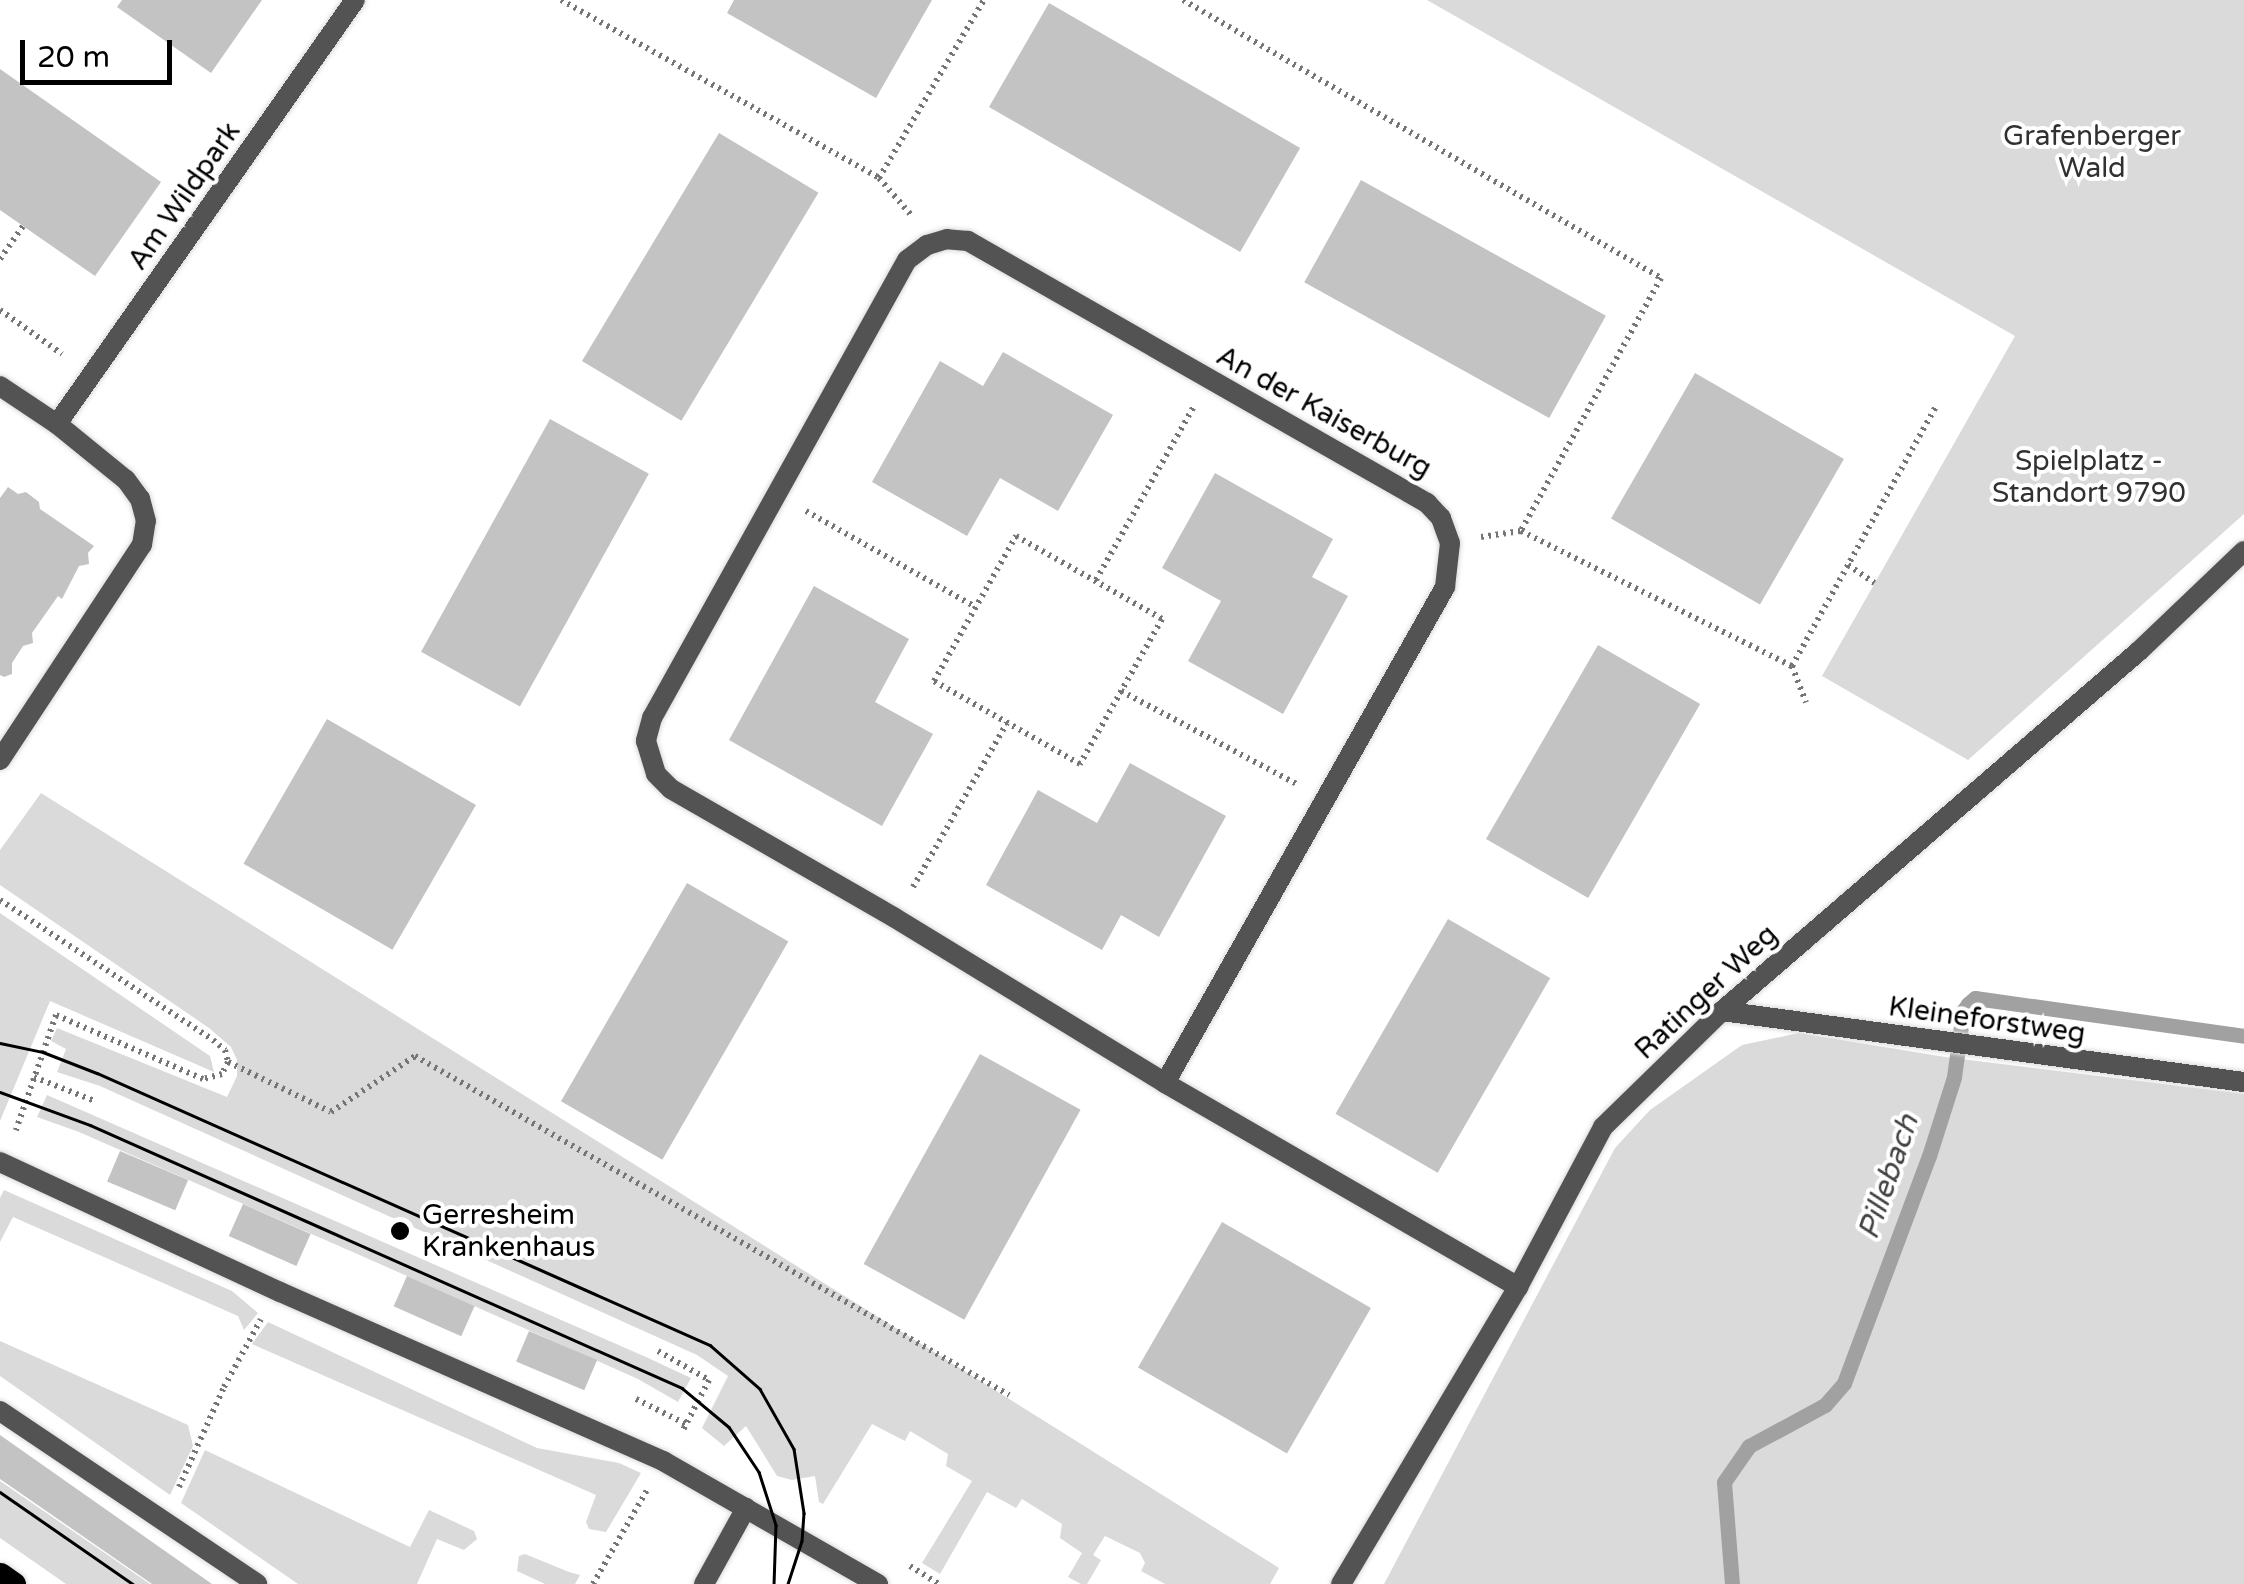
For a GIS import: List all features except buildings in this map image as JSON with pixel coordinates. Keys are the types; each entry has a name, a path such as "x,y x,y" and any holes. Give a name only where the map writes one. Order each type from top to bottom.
{"main road":[{"path":"0,1574 14,1584"}],"street":[{"name":"Am Wildpark","path":"57,424 355,0"},
{"name":"An der Kaiserburg","path":"927,245 947,239 968,241 1428,502 1441,518 1450,543"},
{"path":"927,245 908,260 652,718 646,740 656,774 671,789 895,918 1165,1083 1518,1287"},
{"path":"0,386 57,424 126,480 140,499 146,521 142,544 0,760"},
{"path":"1165,1083 1444,587 1450,543"},
{"name":"Ratinger Weg","path":"1341,1584 1518,1287 1603,1127 1722,1011 2139,651 2244,551"},
{"name":"Kleineforstweg","path":"1722,1011 2244,1082"},
{"path":"0,1162 280,1292 664,1462 878,1584"},
{"path":"0,1411 257,1584"},
{"path":"704,1584 746,1508"}],"path":[{"path":"561,0 880,178 905,205 927,245"},
{"path":"880,178 984,0"},
{"path":"1182,0 1661,278 1520,531"},
{"path":"0,259 22,226"},
{"path":"0,310 92,375"},
{"path":"1096,580 1209,379"},
{"path":"1792,666 1936,406"},
{"path":"779,495 976,607"},
{"path":"1450,543 1520,531 1792,666 1806,702"},
{"path":"1016,536 1162,618 1080,764 934,682 976,607 1016,536"},
{"path":"1848,565 1875,583"},
{"path":"1121,691 1323,798"},
{"path":"895,918 1006,723"},
{"path":"0,900 212,1040 225,1050 228,1062 222,1074 203,1078 56,1015 0,1162"},
{"path":"228,1062 332,1112 415,1056 1009,1394"},
{"path":"34,1077 95,1101"},
{"path":"164,1520 224,1387 280,1292"},
{"path":"636,1399 686,1424"}],"green space":[{"name":"Grafenberger Wald","path":"1427,0 2244,0 2244,514 1968,760 1822,676 2015,336"},
{"path":"41,793 1279,1568 1270,1584 1165,1584 1141,1571 1145,1563 1140,1553 1105,1536 1093,1555 1101,1560 1087,1584 1081,1584 1068,1577 1082,1553 1060,1538 1062,1524 1022,1499 1016,1508 987,1492 940,1574 922,1563 972,1481 946,1466 948,1454 910,1431 905,1441 872,1424 823,1504 819,1502 815,1476 792,1480 777,1476 746,1426 724,1446 702,1428 728,1376 697,1355 100,1086 57,1072 66,1049 51,1041 57,1028 227,1097 237,1076 237,1060 231,1047 209,1028 0,885 0,850"},
{"path":"0,913 210,1056 214,1072 50,1001 0,1121"},
{"path":"1799,1033 1945,1057 2244,1094 2244,1584 1384,1584 1615,1148 1650,1110 1742,1045"},
{"path":"47,1095 691,1378 678,1402 638,1379 380,1264 37,1117"},
{"path":"4,1190 232,1291 258,1313 244,1330 238,1316 13,1217 0,1242 0,1198"},
{"path":"268,1322 537,1448 619,1463 641,1473 606,1532 589,1529 586,1522 596,1495 252,1344"},
{"path":"0,1341 188,1425 193,1446 170,1495 0,1376"},
{"path":"205,1450 410,1547 429,1510 474,1531 477,1539 464,1550 437,1539 417,1584 298,1584 181,1503"},
{"path":"0,1481 150,1584 66,1584 0,1538"},
{"path":"525,1554 580,1575 575,1584 545,1584 517,1571 519,1556"}],"waterway":[{"name":"Pillebach","path":"1732,1584 1724,1482 1749,1446 1825,1405 1844,1383 1929,1156 1954,1077 1963,1011 1968,1004 1975,998 2244,1036"}],"tram line":[{"path":"0,1043 43,1052 97,1073 710,1345 760,1389 794,1449 804,1513 802,1541 788,1584"},
{"path":"0,1092 90,1125 682,1388 729,1427 759,1472 776,1525 774,1584"},
{"path":"0,1492 133,1584"}],"place":[{"name":"Gerresheim Krankenhaus","path":"400,1231"}],"park label":[{"name":"Spielplatz - Standort 9790","path":"2089,477"}]}
